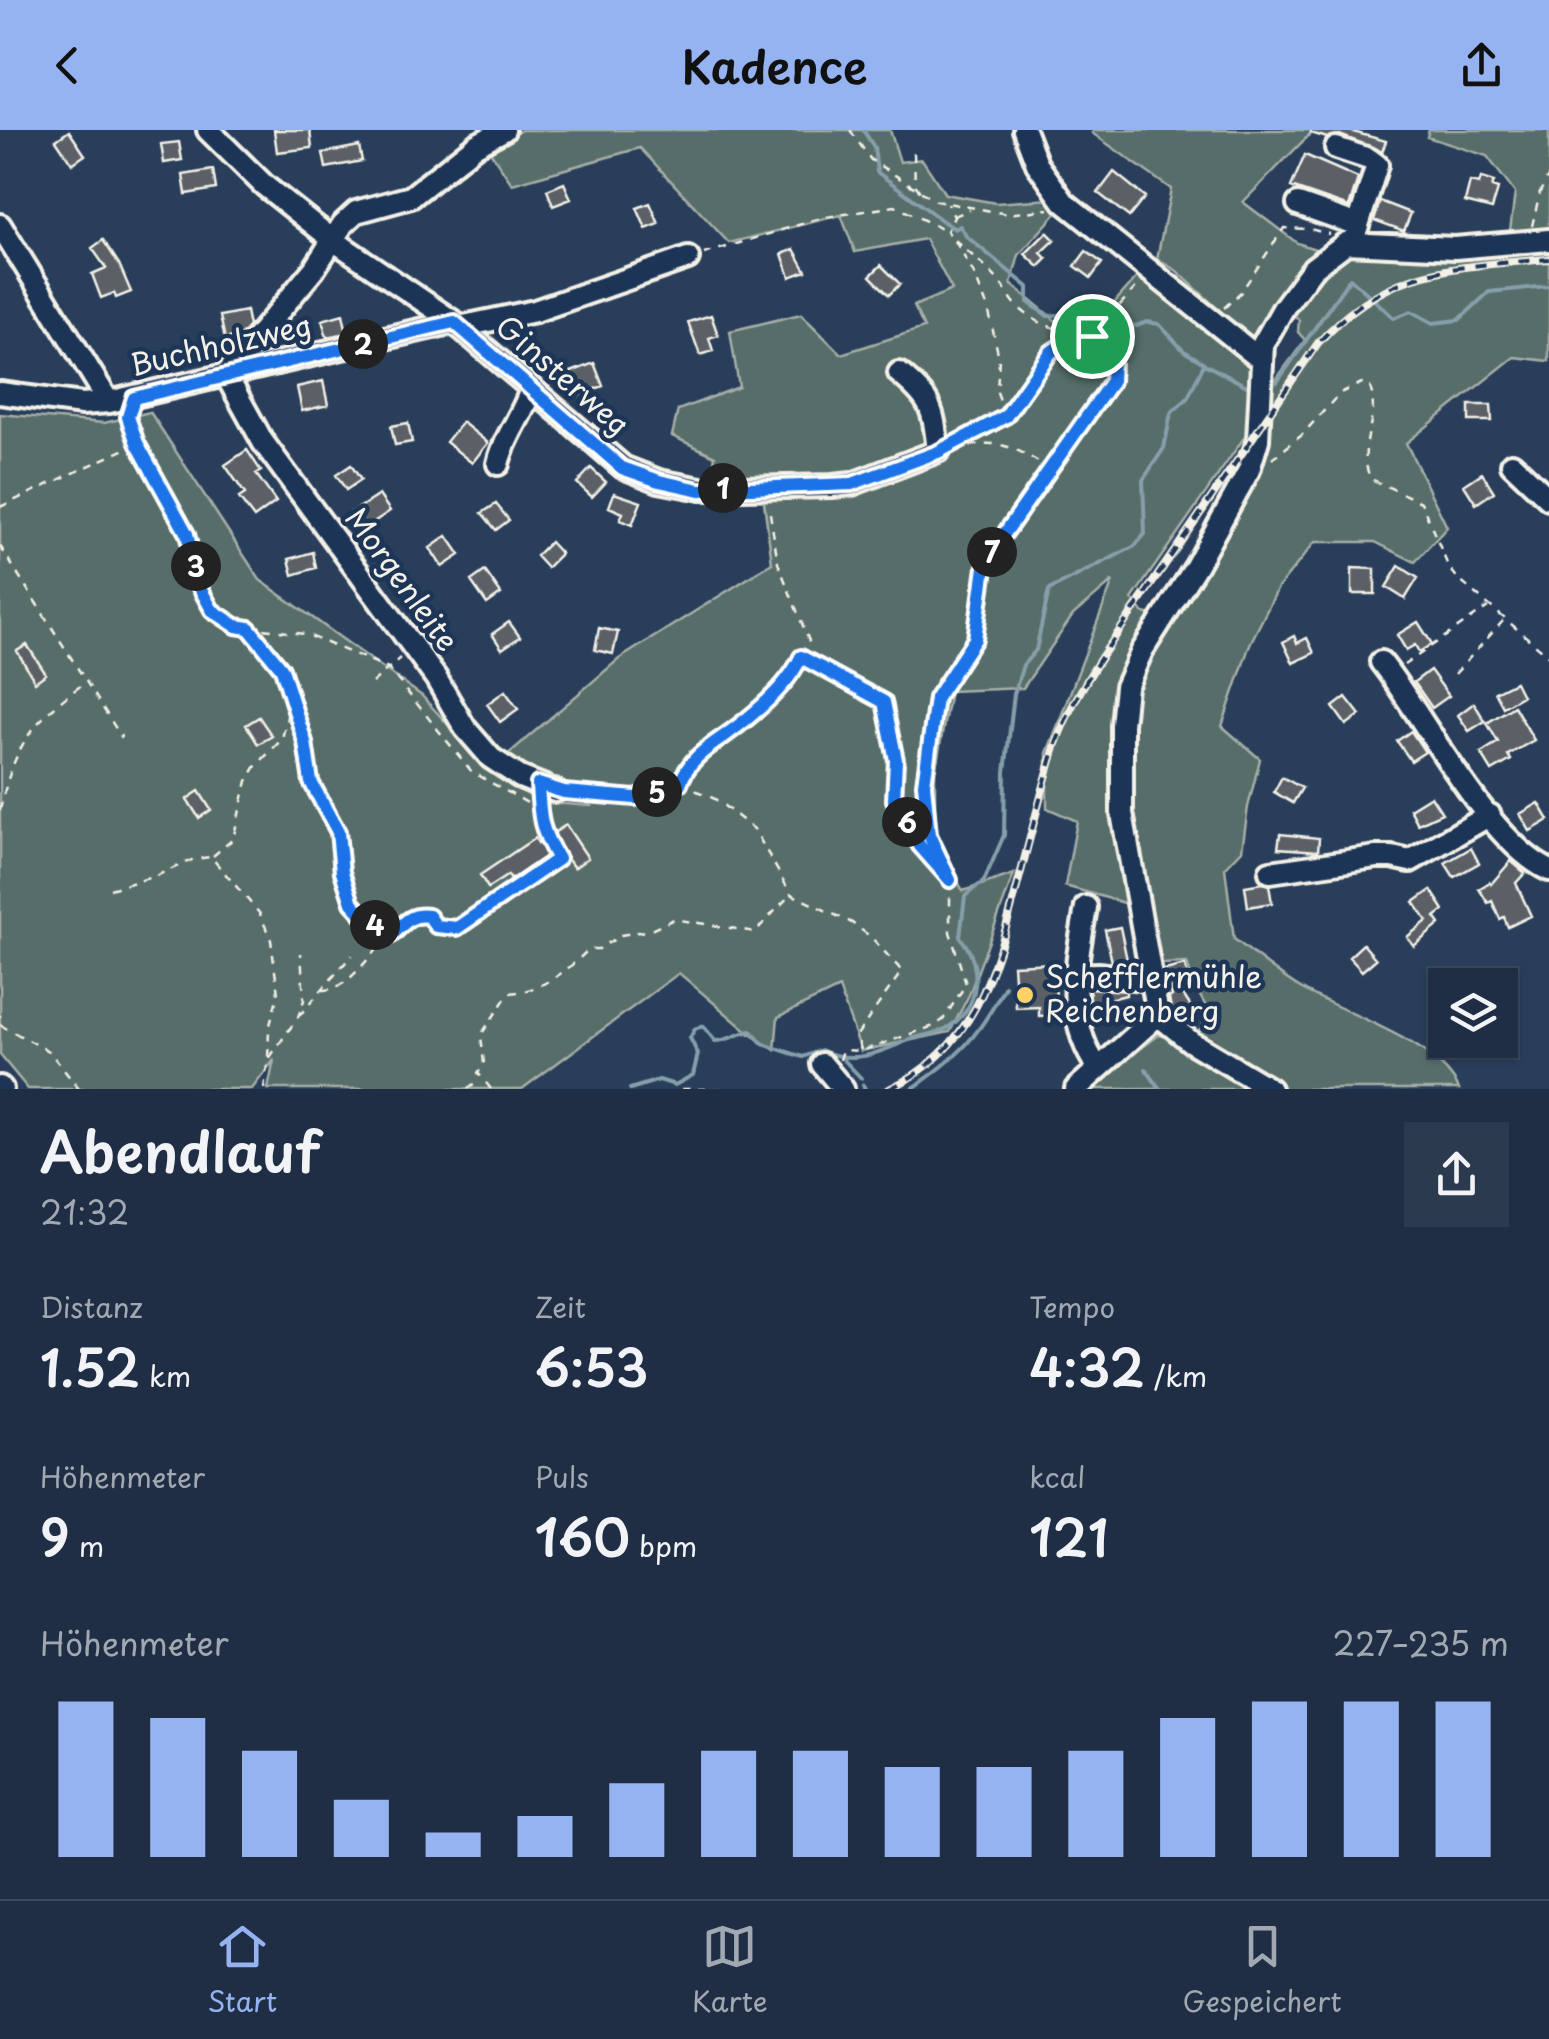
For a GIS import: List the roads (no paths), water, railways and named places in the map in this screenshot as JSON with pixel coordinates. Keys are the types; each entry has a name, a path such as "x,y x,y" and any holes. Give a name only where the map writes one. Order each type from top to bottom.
{"street":[{"name":"Ginsterweg","path":"208,130 265,186 332,240 456,324 622,468 700,490 852,484 938,452 934,410 918,388 899,373"},
{"path":"226,375 356,212 411,198 476,145 504,130"},
{"path":"1024,130 1037,164 1064,202 1260,359"},
{"path":"1270,1089 1192,1042 1158,1015 1122,813 1122,725 1126,687 1142,652 1249,470 1258,440 1263,344 1313,268 1352,236 1377,165 1336,148"},
{"path":"1298,204 1352,236 1455,248 1539,241"},
{"path":"0,225 109,402"},
{"name":"Buchholzweg","path":"0,394 82,404 134,398 456,324 535,310 688,258"},
{"name":"Morgenleite","path":"226,375 263,442 436,678 466,728 491,758 546,788"},
{"path":"498,464 531,389"},
{"path":"1512,464 1549,499"},
{"path":"1385,668 1490,816 1518,848 1549,870"},
{"path":"1270,872 1376,857 1392,856 1410,862 1490,816"},
{"path":"1086,907 1073,994 1085,1049 1098,1068"},
{"path":"1078,975 1151,980"},
{"path":"1076,1089 1158,1015"},
{"path":"830,1064 844,1089"}],"waterway":[{"path":"863,130 874,147 877,172 944,222 955,229 960,226 966,236 1028,287 1028,302 1048,316 1067,314 1095,319"},
{"path":"1270,383 1277,382 1350,278 1394,318 1411,311 1433,323 1459,320 1489,292 1549,286"},
{"path":"1116,322 1136,326 1147,322 1159,324 1184,351 1204,363"},
{"path":"630,1089 659,1080 675,1085 693,1075 698,1054 690,1038 695,1029 703,1026 715,1041 751,1031 763,1044 803,1057 821,1050 856,1057 941,1031 960,1018 973,997 975,985 972,960 960,937 965,896 984,881 1004,835 1005,772 1014,694 1023,665 1036,650 1049,590 1135,546 1145,534 1143,480 1164,448 1171,413 1187,399 1204,364 1247,386 1255,385"},
{"path":"912,1089 966,1045 1005,986"},
{"path":"844,1060 861,1078"},
{"path":"1146,1069 1160,1089"},
{"path":"863,1085 865,1089"}],"railway":[{"path":"889,1089 942,1053 976,1006 999,951 1051,762 1071,709 1102,656 1318,343 1370,298 1424,275 1549,259"}],"place":[{"name":"Schefflermühle Reichenberg","path":"1025,995"}]}
